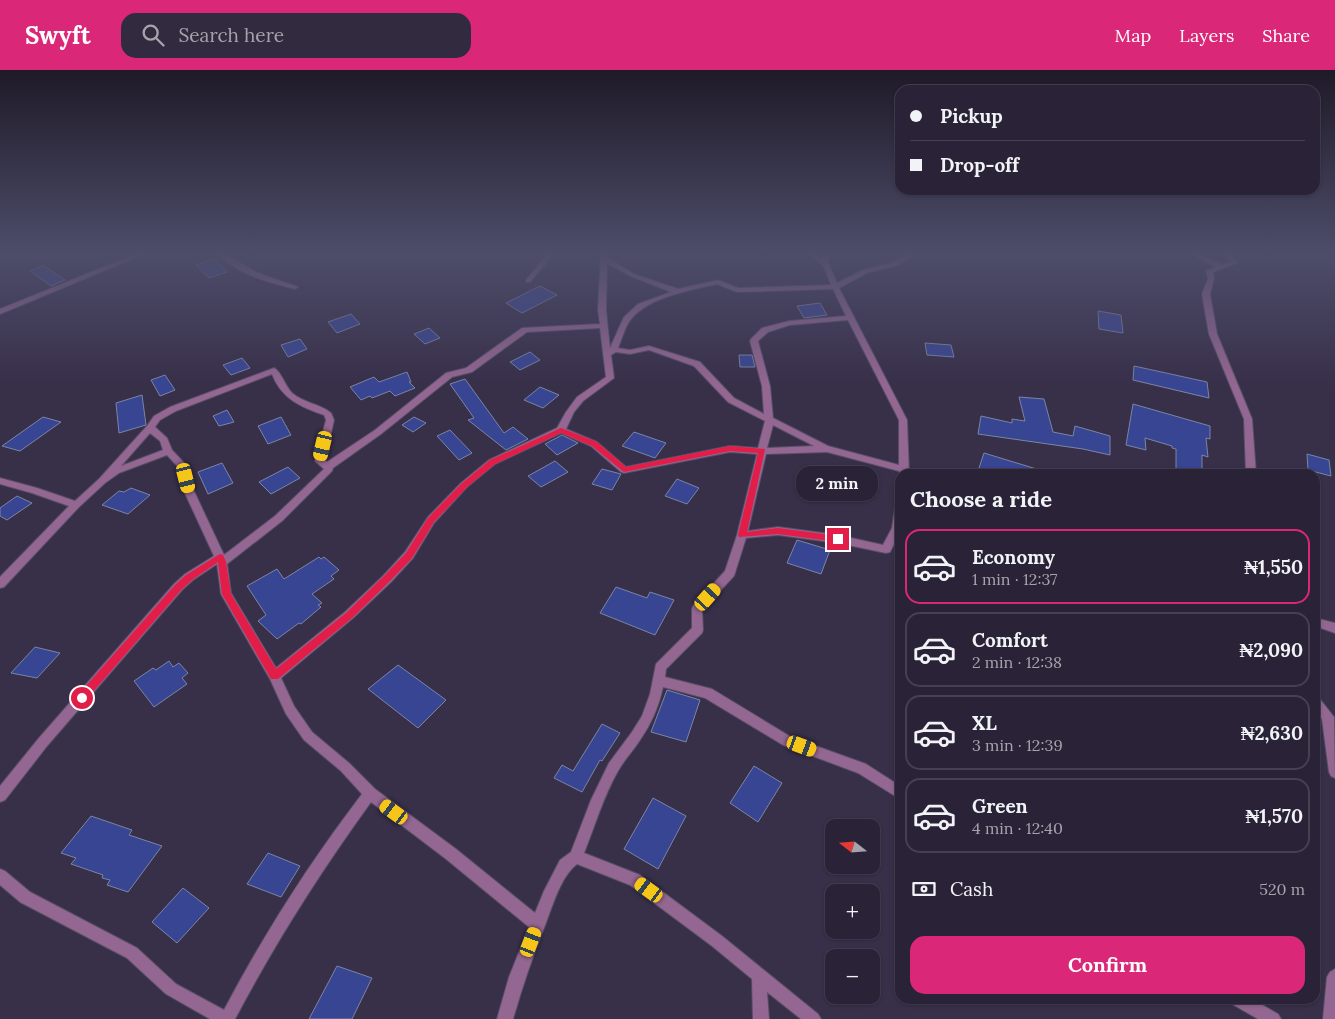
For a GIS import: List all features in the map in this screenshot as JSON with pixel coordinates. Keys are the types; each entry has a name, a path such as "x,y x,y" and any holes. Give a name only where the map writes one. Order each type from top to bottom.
{"street":[{"path":"0,312 36,297"},
{"path":"275,676 349,615 387,579 409,555 431,520 464,486 492,462 561,430 569,411 582,396 610,378 611,351 604,326 602,297"},
{"path":"611,351 628,318 641,306 665,297"},
{"path":"841,297 903,420 904,469"},
{"path":"1207,297 1212,334 1248,419 1250,469"},
{"path":"505,1019 517,977 548,896 565,865 576,857 612,769 622,751 635,736 647,717 658,690 660,667 698,630 697,609 730,573 742,535 769,419 766,386 754,341 765,330 789,323 852,318"},
{"path":"0,796 43,742 178,587 189,577 221,560 278,520 313,487 328,469 327,467 378,432 449,375 469,370 525,330 604,326"},
{"path":"611,351 630,352 649,348 696,364 731,400 827,449 895,469"},
{"path":"0,584 76,505 102,481 157,418 173,409 274,370 283,389 294,401 327,413 330,420 320,461 327,467"},
{"path":"150,428 164,440 168,451 183,467 188,489 221,560 226,594 275,676 290,710 308,736 345,767 370,792 451,854 538,925"},
{"path":"561,430 594,444 624,470 730,449 762,451 827,449"},
{"path":"102,481 116,471 168,451"},
{"path":"0,481 34,490 76,505"},
{"path":"742,535 778,531 838,539 886,549 895,532"},
{"path":"1320,624 1335,628"},
{"path":"659,681 708,693 787,741 862,768 895,790"},
{"path":"1320,708 1328,717 1335,772"},
{"path":"0,876 25,897 132,953 172,989 226,1019 257,963 321,859 370,792"},
{"path":"576,857 635,880 717,941 813,1019"},
{"path":"759,975 761,1019"},
{"path":"1330,1019 1335,978"},
{"path":"1246,1004 1273,1019"}],"building":[{"path":"517,297 553,297 522,313 506,303"},
{"path":"820,303 827,315 804,318 797,306"},
{"path":"1098,311 1121,315 1123,333 1099,329"},
{"path":"351,314 360,324 337,333 328,322"},
{"path":"429,328 440,338 425,344 414,334"},
{"path":"300,339 307,349 288,357 281,345"},
{"path":"925,343 951,345 954,357 927,355"},
{"path":"530,352 540,360 520,370 510,362"},
{"path":"739,355 752,355 755,367 740,367"},
{"path":"242,358 250,368 231,375 223,365"},
{"path":"1134,366 1207,382 1209,398 1133,380"},
{"path":"407,372 411,382 409,382 415,388 395,396 390,391 361,400 350,387 374,377 379,382"},
{"path":"165,375 175,390 160,396 151,380"},
{"path":"465,379 504,433 513,427 528,439 506,450 468,420 474,418 450,384"},
{"path":"540,387 559,395 543,408 524,400"},
{"path":"142,395 146,425 119,433 116,403"},
{"path":"1019,397 1044,399 1053,432 1073,436 1075,426 1110,436 1110,455 1083,449 978,434 981,416 1012,423 1012,419 1025,421"},
{"path":"1133,404 1210,426 1210,439 1206,438 1208,457 1202,455 1202,469 1176,469 1176,449 1172,448 1172,446 1145,438 1146,450 1126,445"},
{"path":"227,410 234,422 219,426 213,416"},
{"path":"43,417 61,422 20,451 2,446"},
{"path":"281,417 291,435 268,444 258,426"},
{"path":"414,417 426,423 413,432 402,425"},
{"path":"450,430 472,453 459,460 437,436"},
{"path":"634,432 666,443 655,458 622,446"},
{"path":"562,435 578,443 557,455 545,444"},
{"path":"984,453 1036,469 979,469"},
{"path":"1307,454 1329,460 1331,476 1320,473 1320,469 1308,469"},
{"path":"555,461 568,472 541,487 528,476"},
{"path":"222,463 233,483 208,494 198,472"},
{"path":"288,467 300,478 271,494 259,482"},
{"path":"602,469 621,474 612,490 592,484"},
{"path":"677,479 699,488 687,504 665,496"},
{"path":"131,488 150,495 128,514 102,505 119,491 124,492"},
{"path":"17,496 32,503 7,520 0,516 0,508"},
{"path":"797,540 830,550 821,574 787,563"},
{"path":"319,557 321,559 324,557 339,570 331,576 334,579 312,594 322,603 318,605 321,607 301,624 299,623 277,639 258,621 266,615 247,586 277,569 284,579"},
{"path":"616,587 647,598 650,592 674,600 655,635 600,613"},
{"path":"35,647 60,653 37,678 11,673"},
{"path":"169,661 173,667 179,663 188,673 182,678 187,684 154,707 134,681 153,668 156,670"},
{"path":"398,665 446,700 418,728 368,689"},
{"path":"667,690 700,700 686,742 651,732"},
{"path":"602,724 620,733 602,761 600,760 582,792 554,778 562,765 573,771"},
{"path":"754,766 782,783 758,822 730,803"},
{"path":"653,798 686,816 658,869 624,849"},
{"path":"91,816 132,830 129,835 162,846 128,892 107,885 110,880 102,878 103,875 71,864 76,858 61,853"},
{"path":"268,853 300,866 281,897 247,884"},
{"path":"183,888 209,908 177,943 152,922"},
{"path":"337,966 372,978 352,1019 309,1019"}],"route":[{"path":"82,698 178,587 189,577 220,557 226,594 275,676 349,615 387,579 409,555 431,520 464,486 492,462 544,440 561,430 594,444 624,470 730,449 762,451 742,535 778,531 838,539"}]}
